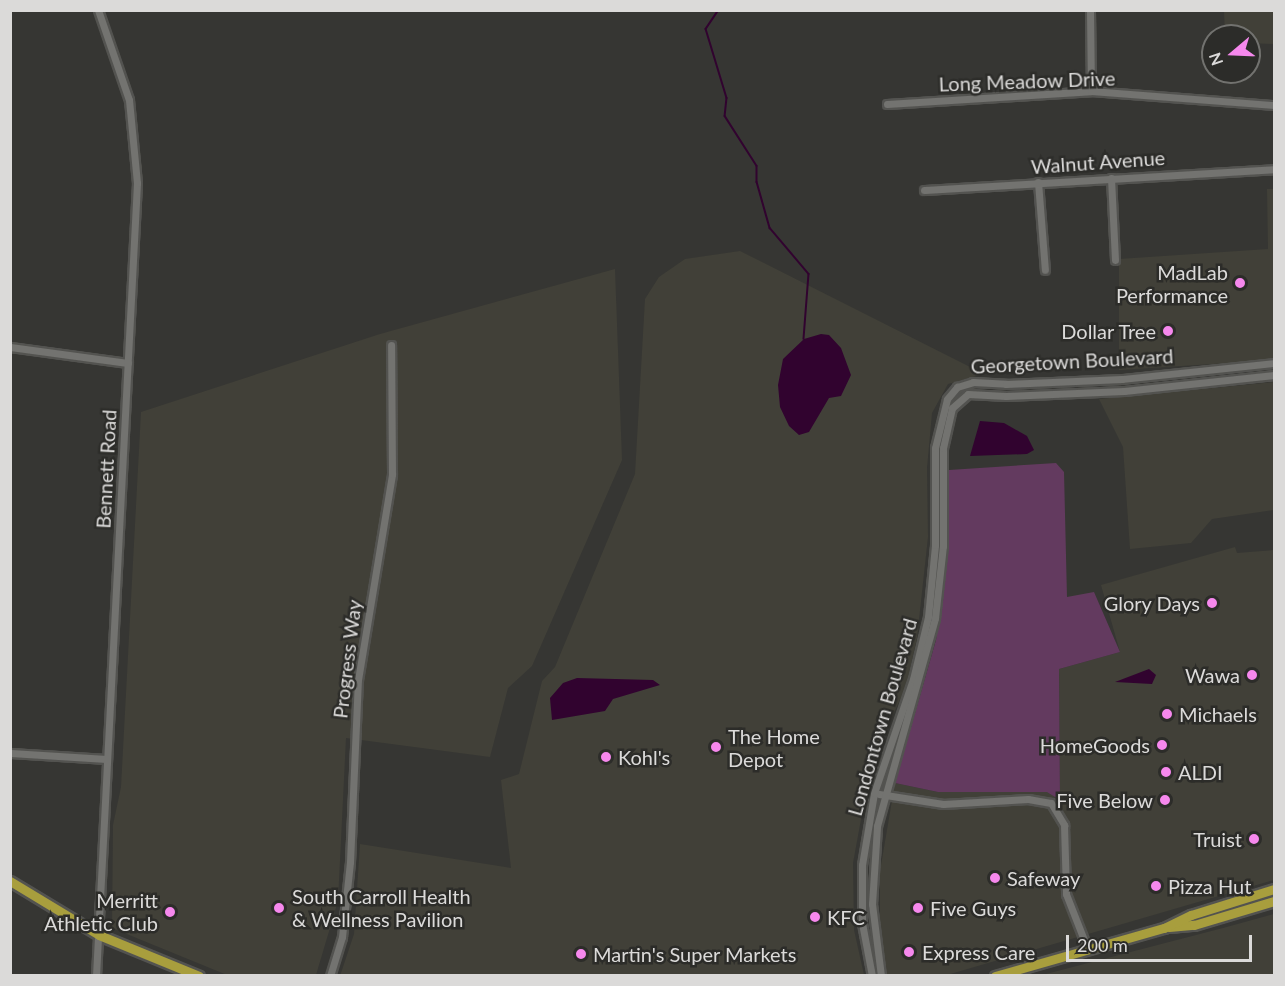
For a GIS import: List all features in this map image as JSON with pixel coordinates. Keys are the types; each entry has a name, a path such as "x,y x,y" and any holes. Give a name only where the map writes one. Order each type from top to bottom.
{"main road":[{"path":"10,881 99,935 199,975"},
{"path":"995,975 1164,928 1197,913 1275,889"},
{"path":"1164,928 1194,925 1275,901"}],"street":[{"name":"Bennett Road","path":"96,975 137,183 135,141 119,65 98,10"},
{"path":"1090,10 1091,91"},
{"name":"Long Meadow Drive","path":"887,104 1091,91 1275,105"},
{"name":"Walnut Avenue","path":"924,190 1111,177 1275,169"},
{"path":"1111,177 1115,260"},
{"path":"1038,182 1045,270"},
{"name":"Progress Way","path":"330,975 342,937 350,870 358,680 393,474 391,345"},
{"path":"10,347 128,363"},
{"name":"Georgetown Boulevard","path":"942,431 946,399 965,383 1122,379 1275,363"},
{"name":"Georgetown Boulevard","path":"942,431 952,408 968,394 1022,396 1124,391 1275,375"},
{"name":"Londontown Boulevard","path":"872,975 861,904 862,866 874,793 910,687 928,617 934,563 942,431"},
{"name":"Londontown Boulevard","path":"881,975 874,940 872,893 883,795 921,680 935,618 943,546 942,431"},
{"path":"10,753 107,759"},
{"path":"874,793 943,804 1028,799 1051,803 1064,825 1066,894 1088,950"}],"shaded area":[{"path":"1224,11 1274,11 1274,44 1261,43 1261,24 1225,24"},
{"path":"1267,189 1274,189 1274,360 1119,370 1119,259 1268,249"},
{"path":"740,251 984,374 948,384 932,413 927,468 928,537 917,638 906,687 879,745 868,781 853,863 854,930 864,975 340,976 354,934 360,844 511,868 501,780 519,774 542,681 555,667 635,474 645,299 659,277 685,259"},
{"path":"615,269 622,460 532,666 508,688 490,757 346,738 338,901 316,975 227,975 112,928 113,825 121,787 141,412 380,334"},
{"path":"821,334 829,335 841,348 851,375 841,396 829,398 809,432 799,435 789,426 780,407 778,385 783,359 804,339"},
{"path":"1274,382 1274,510 1212,519 1191,543 1130,549 1123,447 1099,399"},
{"path":"980,421 1004,423 1027,436 1034,450 1027,454 970,456"},
{"path":"1056,463 1064,472 1067,597 1094,592 1120,652 1059,669 1060,800 1047,792 938,792 895,783 936,640 949,542 949,470"},
{"path":"1235,547 1237,553 1274,550 1274,880 947,975 887,976 880,929 880,871 895,783 938,792 1048,792 1060,799 1059,669 1120,652 1101,585"},
{"path":"1149,669 1156,675 1152,684 1115,682"},
{"path":"577,678 653,680 660,685 613,699 605,711 552,720 550,698 563,683"},
{"path":"1274,914 1274,975 1042,975 1223,928"}],"waterway":[{"path":"719,10 706,29 727,98 725,116 757,166 757,182 770,228 809,274 804,339"}],"place":[{"name":"MadLab Performance","path":"1240,283"},
{"name":"Dollar Tree","path":"1168,331"},
{"name":"Glory Days","path":"1212,603"},
{"name":"Wawa","path":"1252,675"},
{"name":"Michaels","path":"1167,714"},
{"name":"HomeGoods","path":"1162,745"},
{"name":"The Home Depot","path":"716,747"},
{"name":"Kohl's","path":"606,757"},
{"name":"ALDI","path":"1166,772"},
{"name":"Five Below","path":"1165,800"},
{"name":"Truist","path":"1254,839"},
{"name":"Safeway","path":"995,878"},
{"name":"Pizza Hut","path":"1156,886"},
{"name":"South Carroll Health & Wellness Pavilion","path":"279,908"},
{"name":"Five Guys","path":"918,908"},
{"name":"Merritt Athletic Club","path":"170,912"},
{"name":"KFC","path":"815,917"},
{"name":"Express Care","path":"909,952"},
{"name":"Martin's Super Markets","path":"581,954"}]}
